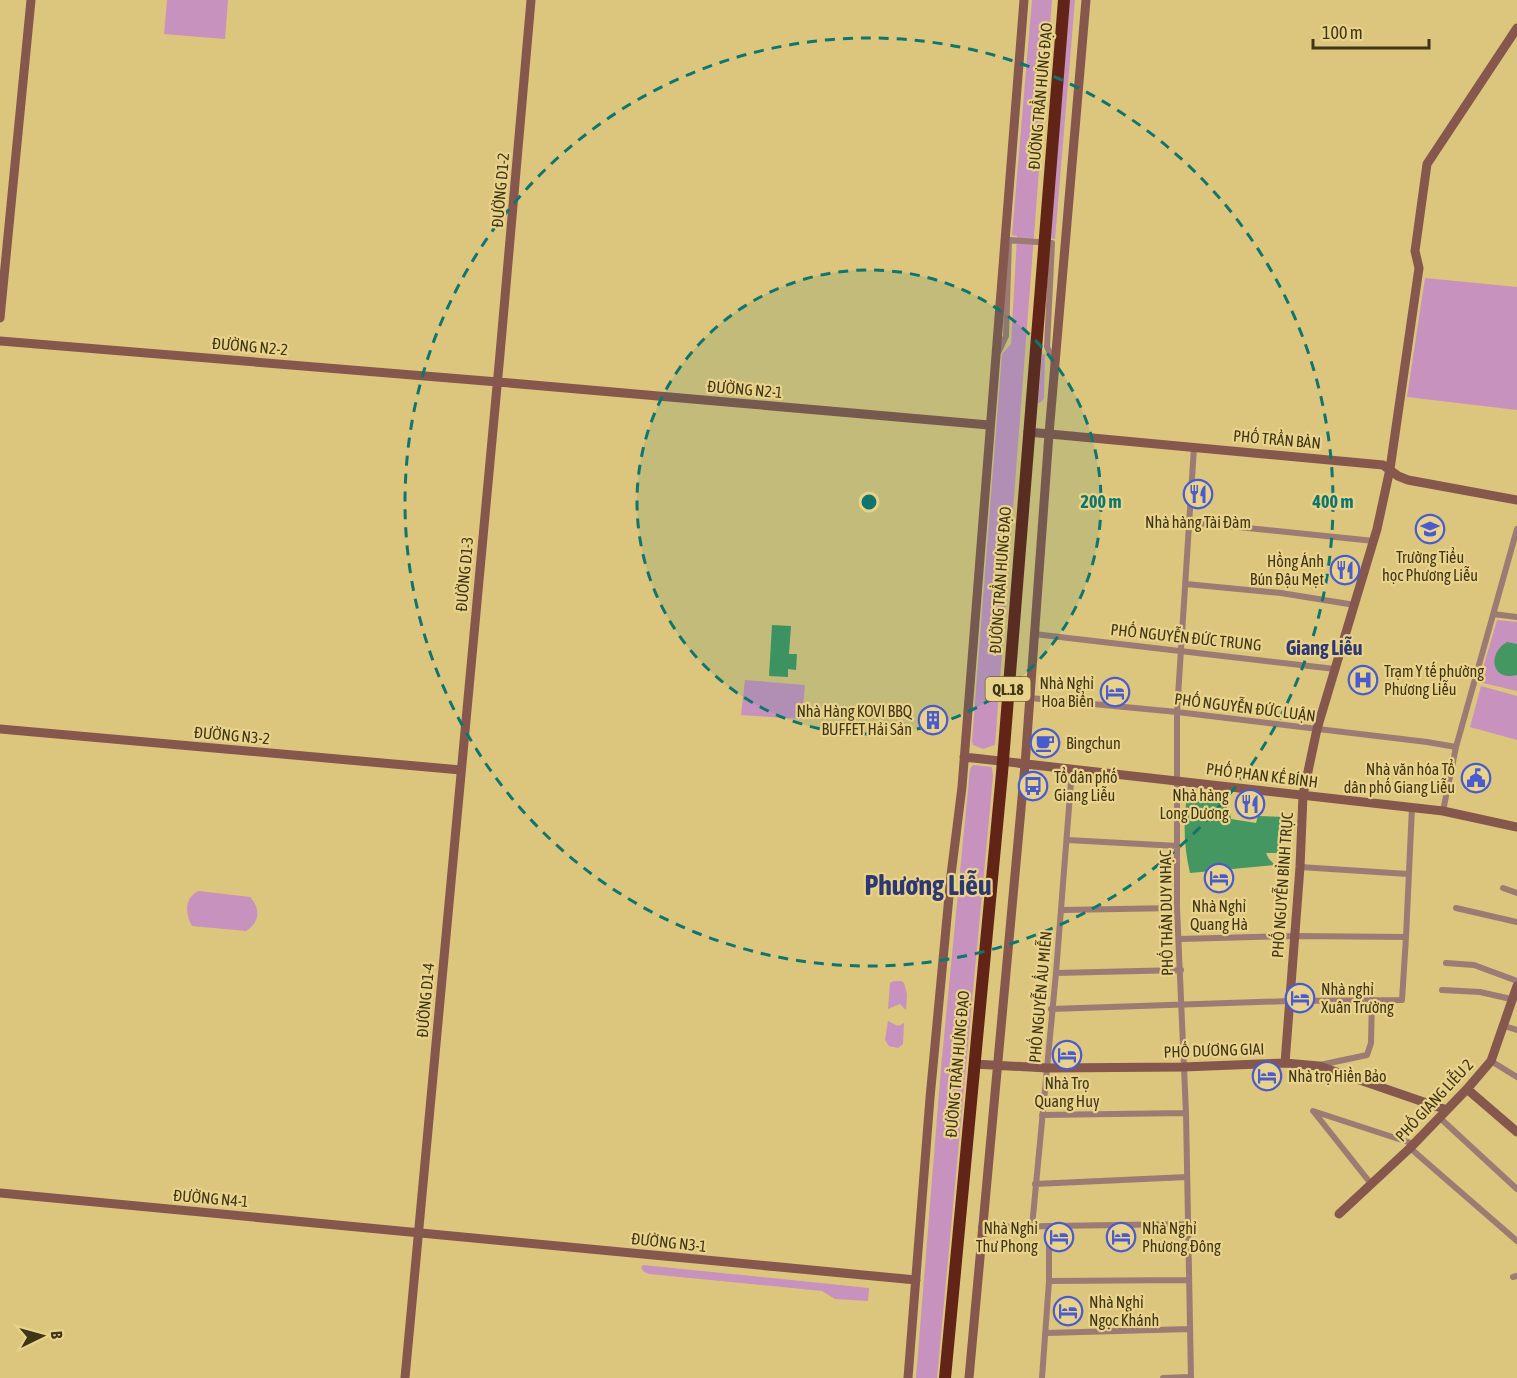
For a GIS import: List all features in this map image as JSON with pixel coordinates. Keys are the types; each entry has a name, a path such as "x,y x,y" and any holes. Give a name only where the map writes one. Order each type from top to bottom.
{"highway":[{"name":"ĐƯỜNG TRẦN HƯNG ĐẠO","path":"945,1378 1003,760 1064,0"}],"street":[{"path":"0,318 31,0"},
{"name":"ĐƯỜNG D1-2","path":"498,382 531,0"},
{"name":"ĐƯỜNG TRẦN HƯNG ĐẠO","path":"908,1378 930,1098 964,757 1024,0"},
{"path":"969,1378 1025,765 1049,434 1086,0"},
{"name":"PHỐ NGUYỄN BỈNH TRỤC","path":"1286,1063 1303,795 1317,729 1374,541 1390,469 1419,268 1414,250 1427,164 1517,28"},
{"path":"996,358 1006,336 1009,240 1052,243 1047,347 1056,365"},
{"name":"ĐƯỜNG N2-2","path":"0,341 498,382"},
{"name":"ĐƯỜNG N2-1","path":"498,382 989,425"},
{"name":"ĐƯỜNG D1-3","path":"461,770 498,382"},
{"name":"PHỐ TRẦN BÀN","path":"1028,432 1383,465 1408,480 1517,500"},
{"name":"PHỐ THÂN DUY NHẠC","path":"1191,1378 1186,1113 1177,908 1177,712 1194,447"},
{"path":"1189,522 1374,541"},
{"path":"1443,811 1456,747 1493,614 1514,555 1517,529"},
{"path":"1186,584 1356,605"},
{"path":"1493,614 1517,617"},
{"name":"PHỐ NGUYỄN ĐỨC TRUNG","path":"1034,634 1335,669"},
{"name":"PHỐ NGUYỄN ĐỨC LUẬN","path":"1030,698 1177,712 1456,747"},
{"name":"ĐƯỜNG N3-2","path":"0,729 461,770"},
{"name":"PHỐ PHAN KẾ BÍNH","path":"964,757 1412,807 1443,811 1517,827"},
{"name":"ĐƯỜNG D1-4","path":"405,1378 461,770"},
{"name":"PHỐ NGUYỄN ẤU MIỄN","path":"1032,1227 1072,770"},
{"path":"1051,1009 1289,1001 1402,1000 1412,807"},
{"path":"1066,840 1178,846"},
{"path":"1300,867 1408,874"},
{"path":"1503,888 1517,892"},
{"path":"1061,910 1177,908"},
{"path":"1456,908 1517,921"},
{"path":"1179,939 1295,936 1406,937"},
{"path":"1446,963 1474,965 1517,986"},
{"path":"1056,973 1181,970"},
{"name":"PHỐ GIANG LIỄU 2","path":"1339,1214 1440,1118 1491,1061 1517,986"},
{"path":"1442,990 1480,992 1511,999"},
{"path":"1319,1066 1367,1054 1371,1043 1372,999"},
{"path":"1504,1026 1517,1030"},
{"path":"1491,1061 1517,1077"},
{"name":"PHỐ DƯƠNG GIAI","path":"974,1064 1047,1068 1183,1067 1286,1063 1319,1066 1447,1110"},
{"path":"1467,1089 1517,1132"},
{"path":"1372,1185 1313,1111 1412,1146 1517,1241"},
{"path":"1042,1115 1186,1113"},
{"path":"1440,1118 1517,1189"},
{"path":"1035,1184 1187,1177"},
{"name":"ĐƯỜNG N4-1","path":"0,1193 419,1233"},
{"path":"981,1227 1187,1224"},
{"path":"1042,1378 1049,1281 1049,1226"},
{"name":"ĐƯỜNG N3-1","path":"419,1233 916,1280"},
{"path":"1049,1281 1189,1280"},
{"path":"1046,1334 1190,1329"},
{"path":"1163,1378 1191,1378"}],"shaded area":[{"path":"167,0 228,0 225,39 164,34"},
{"path":"1032,0 1052,0 995,745 983,749 973,745 972,741 1002,354 1011,344 1017,236 1012,235"},
{"path":"1070,0 1075,0 1055,239 1049,238"},
{"path":"1425,278 1517,287 1517,410 1407,397"},
{"path":"1045,354 1044,398 1038,403 1042,355"},
{"path":"1497,620 1517,622 1517,691 1479,682"},
{"path":"772,625 791,626 789,654 797,654 796,670 788,669 788,677 769,676"},
{"path":"1507,642 1517,644 1517,675 1502,674 1497,671 1495,665 1496,653"},
{"path":"745,680 805,685 802,719 741,715"},
{"path":"1481,686 1517,696 1517,740 1470,727"},
{"path":"973,765 992,767 993,776 937,1378 916,1378 941,1068 970,769"},
{"path":"1187,797 1229,802 1225,812 1230,813 1231,819 1256,823 1258,816 1288,817 1281,853 1266,853 1275,865 1190,873 1185,835"},
{"path":"199,891 250,897 257,911 254,924 246,931 192,926 187,906 191,897"},
{"path":"894,981 904,983 907,994 906,1010 900,1004 888,1009 890,983"},
{"path":"888,1021 898,1026 904,1023 903,1044 898,1048 889,1046 885,1040"},
{"path":"643,1265 869,1288 868,1301 835,1299 822,1291 649,1274 641,1268"}],"place":[{"name":"Nhà hàng Tài Đàm","path":"1198,494"},
{"name":"Trường Tiểu học Phương Liễu","path":"1430,529"},
{"name":"Hồng Ánh Bún Đậu Mẹt","path":"1345,570"},
{"name":"Trạm Y tế phường Phương Liễu","path":"1363,680"},
{"name":"Nhà Nghỉ Hoa Biển","path":"1115,692"},
{"name":"Nhà Hàng KOVI BBQ BUFFET Hải Sản","path":"933,720"},
{"name":"Bingchun","path":"1045,743"},
{"name":"Nhà văn hóa Tổ dân phố Giang Liễu","path":"1476,778"},
{"name":"Tổ dân phố Giang Liễu","path":"1033,786"},
{"name":"Nhà hàng Long Dương","path":"1250,804"},
{"name":"Nhà Nghỉ Quang Hà","path":"1219,878"},
{"name":"Nhà nghỉ Xuân Trường","path":"1300,998"},
{"name":"Nhà Trọ Quang Huy","path":"1067,1055"},
{"name":"Nhà trọ Hiền Bảo","path":"1267,1076"},
{"name":"Nhà Nghỉ Thư Phong","path":"1059,1237"},
{"name":"Nhà Nghỉ Phương Đông","path":"1121,1237"},
{"name":"Nhà Nghỉ Ngọc Khánh","path":"1068,1311"}],"district":[{"name":"Giang Liễu","path":"1324,647"},
{"name":"Phương Liễu","path":"928,885"}]}
